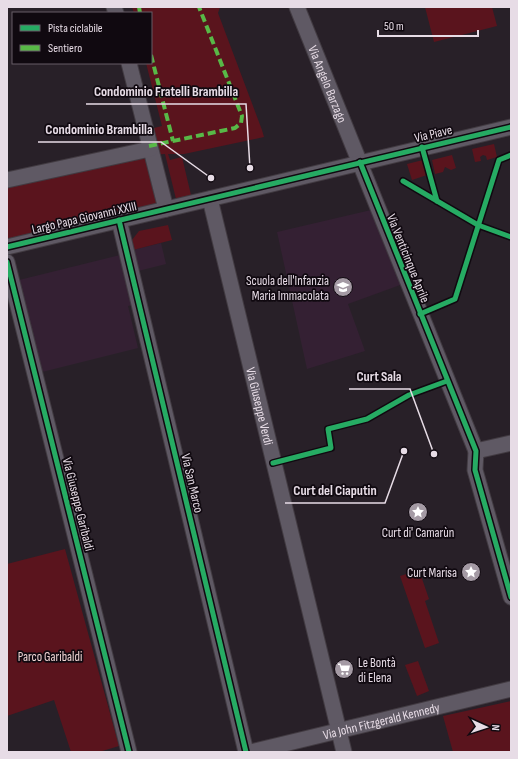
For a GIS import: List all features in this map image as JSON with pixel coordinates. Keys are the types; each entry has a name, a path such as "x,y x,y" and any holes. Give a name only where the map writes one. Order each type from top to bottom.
{"street":[{"name":"Via Angelo Barzago","path":"297,7 360,162"},
{"path":"129,64 166,209"},
{"name":"Via Piave","path":"210,199 511,127"},
{"path":"7,180 150,149"},
{"name":"Via Venticinque Aprile","path":"360,162 476,451"},
{"name":"Largo Papa Giovanni XXIII","path":"7,247 210,199"},
{"name":"Via Giuseppe Verdi","path":"210,199 337,730 344,752"},
{"name":"Via San Marco","path":"119,220 246,752"},
{"name":"Via Giuseppe Garibaldi","path":"7,262 129,752"},
{"path":"511,443 476,451 475,470 511,597"},
{"name":"Via John Fitzgerald Kennedy","path":"251,752 511,689"}],"shaded area":[{"name":"Scuola dell'Infanzia Maria Immacolata","path":"371,210 403,284 348,304 365,351 307,369 277,232"},
{"path":"161,243 166,264 138,271 133,250"},
{"path":"120,255 132,305 128,306 138,348 42,372 19,280"}],"green space":[{"path":"132,7 220,7 218,13 262,130 264,137 184,154 168,154 170,160 182,157 191,195 176,199 165,154 152,155 146,130 162,126 146,64 152,64 152,12 134,12"},
{"path":"425,7 492,7 497,26 434,42"},
{"path":"494,144 497,157 487,160 486,156 483,155 480,157 481,161 475,162 472,149"},
{"path":"149,151 164,208 7,248 7,181"},
{"path":"452,155 456,168 451,170 445,167 443,172 435,174 432,160"},
{"path":"423,160 427,175 412,180 407,164"},
{"path":"168,225 172,240 133,250 132,240 139,231"},
{"name":"Parco Garibaldi","path":"65,549 119,746 99,752 71,752 54,700 7,716 7,564"},
{"path":"419,570 429,599 425,601 439,643 425,648 400,576"},
{"path":"418,661 429,691 417,696 405,665"},
{"path":"511,701 511,752 453,752 443,716"}],"marked path":[{"path":"139,7 140,12"},
{"path":"149,146 235,128 241,123 242,116 199,7"},
{"path":"152,59 173,141"}],"cycle path":[{"path":"7,247 511,127"},
{"path":"422,147 437,201"},
{"path":"420,314 455,299 499,160 511,155"},
{"path":"360,162 476,451 475,470 511,597"},
{"path":"403,181 478,225 511,237"},
{"path":"119,220 246,752"},
{"path":"7,262 129,752"},
{"path":"273,463 331,448 328,429 367,419 409,395 447,381"}],"place":[{"name":"Condominio Fratelli Brambilla","path":"250,168"},
{"name":"Condominio Brambilla","path":"211,178"},
{"name":"Scuola dell'Infanzia Maria Immacolata","path":"343,287"},
{"name":"Curt del Ciaputin","path":"404,451"},
{"name":"Curt Sala","path":"434,454"},
{"name":"Curt di' Camarùn","path":"418,512"},
{"name":"Curt Marisa","path":"471,572"},
{"name":"Le Bontà di Elena","path":"344,669"}]}
